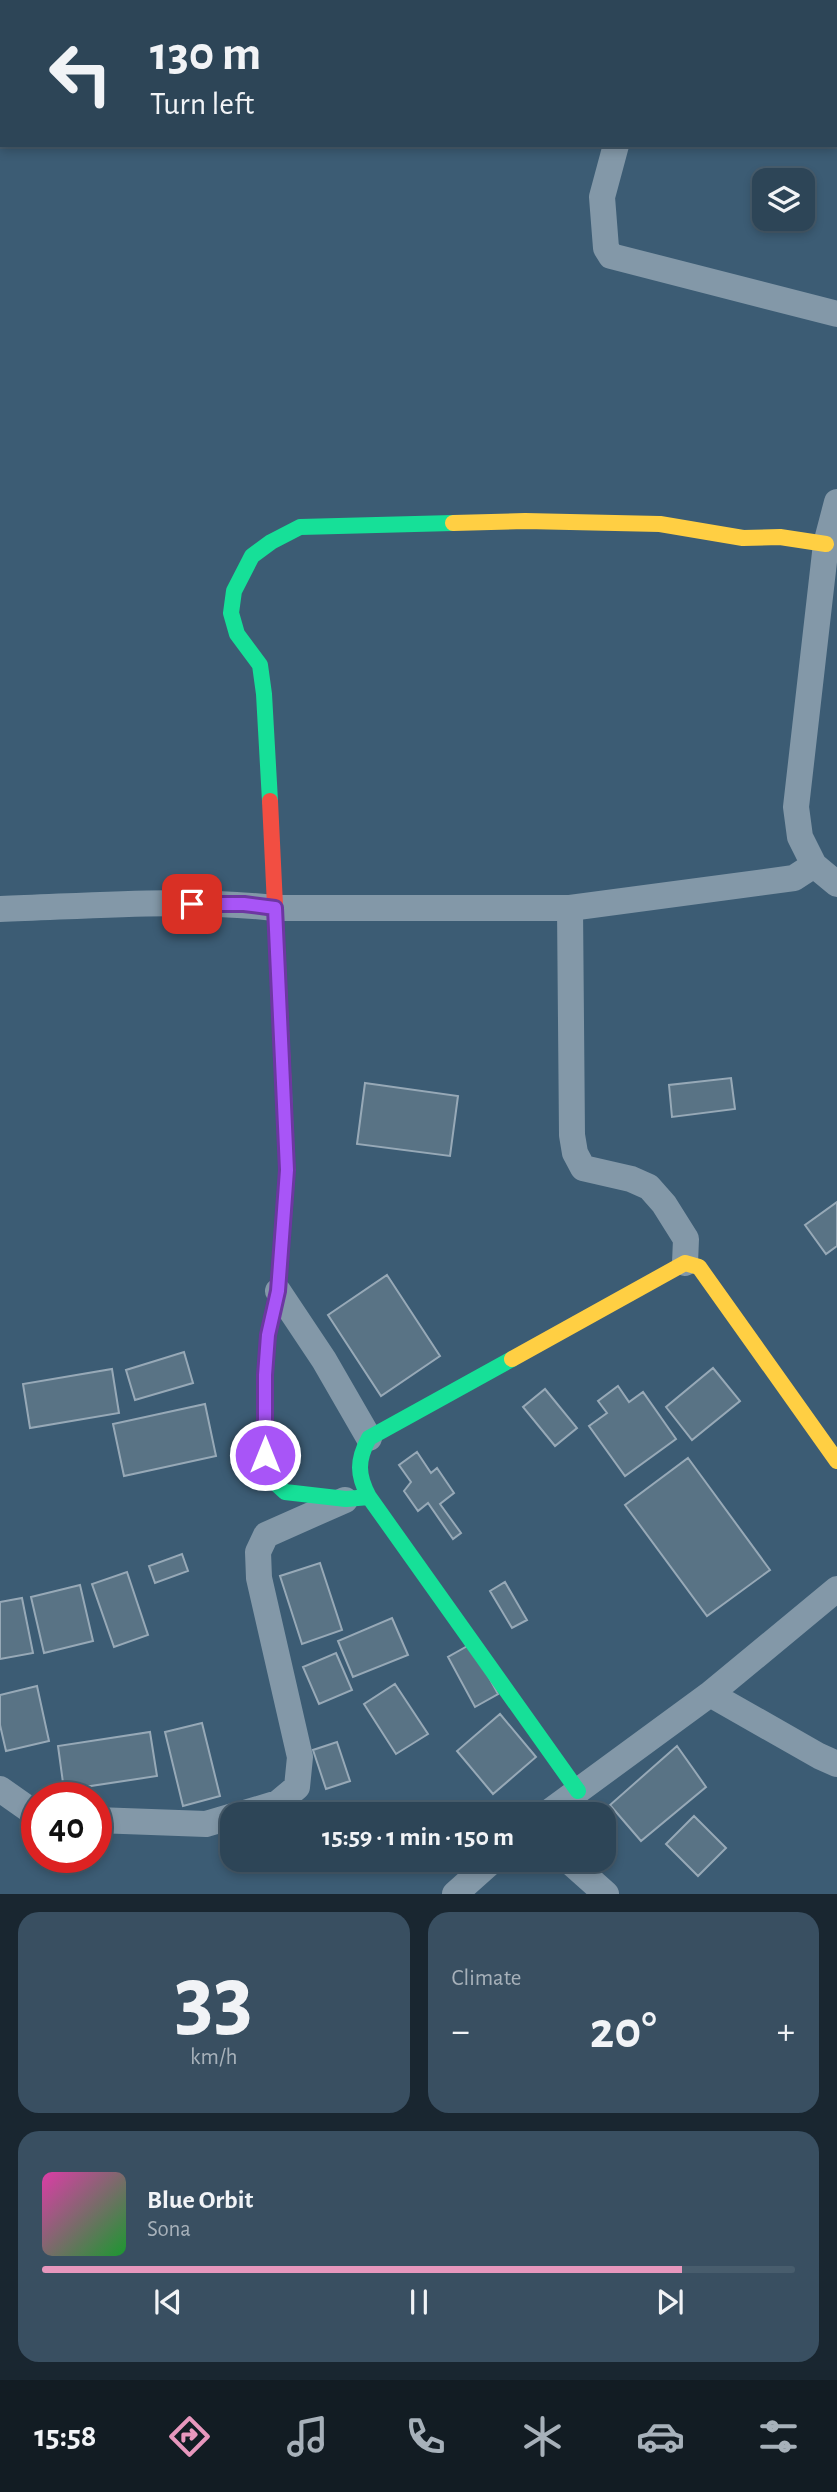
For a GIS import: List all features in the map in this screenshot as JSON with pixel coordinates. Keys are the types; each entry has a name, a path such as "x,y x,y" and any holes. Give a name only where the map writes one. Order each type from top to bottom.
{"street":[{"path":"615,147 602,197 606,248 611,256 837,314"},
{"path":"837,502 826,544 796,807 800,837 814,865 837,884"},
{"path":"358,1498 285,1492 271,1479 265,1455 268,1335 278,1291 287,1170 265,707 260,666 237,634 231,613 234,591 252,556 271,542 300,527 525,521 660,524 743,538 780,537 826,544"},
{"path":"0,909 166,904 244,904 275,908 570,908 793,877 814,865"},
{"path":"570,908 572,1135 575,1153 583,1168 631,1179 649,1187 664,1204 686,1238 685,1263"},
{"path":"578,1791 487,1660 358,1498 359,1456 369,1438 685,1263 699,1267 837,1461"},
{"path":"278,1291 324,1360 369,1438"},
{"path":"279,1802 297,1787 300,1757 260,1578 258,1552 266,1535 358,1498"},
{"path":"563,1802 710,1694 837,1589"},
{"path":"710,1694 837,1764"},
{"path":"0,1789 21,1804"},
{"path":"112,1821 206,1824 220,1820"},
{"path":"455,1894 480,1872"},
{"path":"581,1872 606,1894"}],"building":[{"path":"731,1078 735,1109 672,1117 669,1085"},
{"path":"365,1083 458,1096 450,1156 357,1144"},
{"path":"837,1202 837,1246 826,1254 805,1225"},
{"path":"387,1275 440,1356 381,1396 328,1315"},
{"path":"184,1352 193,1383 135,1400 126,1370"},
{"path":"713,1368 740,1401 692,1440 666,1407"},
{"path":"112,1369 119,1413 30,1428 23,1384"},
{"path":"618,1386 629,1402 643,1392 676,1439 625,1476 589,1426 607,1413 598,1401"},
{"path":"545,1389 577,1428 555,1446 523,1407"},
{"path":"205,1404 216,1456 124,1476 113,1424"},
{"path":"417,1452 431,1473 437,1468 454,1493 440,1504 461,1533 453,1539 428,1503 418,1511 404,1491 411,1482 399,1465"},
{"path":"688,1458 770,1570 707,1616 625,1505"},
{"path":"182,1554 188,1571 155,1583 149,1566"},
{"path":"320,1563 342,1630 302,1644 280,1576"},
{"path":"127,1572 148,1635 114,1647 92,1584"},
{"path":"505,1582 527,1620 512,1628 490,1591"},
{"path":"80,1585 93,1641 44,1653 31,1597"},
{"path":"22,1598 33,1653 0,1659 0,1602"},
{"path":"392,1618 408,1655 353,1677 338,1641"},
{"path":"471,1644 498,1694 475,1707 448,1657"},
{"path":"336,1653 352,1690 319,1704 303,1667"},
{"path":"395,1684 428,1734 396,1754 364,1704"},
{"path":"37,1686 49,1741 6,1751 0,1725 0,1695"},
{"path":"500,1714 536,1757 493,1794 457,1751"},
{"path":"202,1723 220,1796 183,1806 165,1732"},
{"path":"150,1732 157,1776 112,1783 63,1782 58,1746"},
{"path":"337,1742 350,1781 326,1789 313,1750"},
{"path":"677,1746 706,1787 641,1841 616,1812 616,1802 613,1802"},
{"path":"694,1816 726,1848 698,1876 666,1844"}],"traffic: fast":[{"path":"270,801 260,665 237,634 231,613 234,591 252,556 271,542 300,527 453,523"},
{"path":"284,1093 287,1170 278,1291 268,1335 265,1455 271,1479 285,1492 346,1499 369,1497"},
{"path":"512,1359 369,1438 362,1453 362,1482 369,1497 578,1791"}],"traffic: slow":[{"path":"453,523 525,521 660,524 743,538 780,537 826,544"},
{"path":"512,1359 685,1263 699,1267 837,1461"}],"traffic: jam":[{"path":"270,801 284,1093"}],"route":[{"path":"192,904 244,904 275,908 287,1170 278,1291 268,1335 265,1455"}]}
